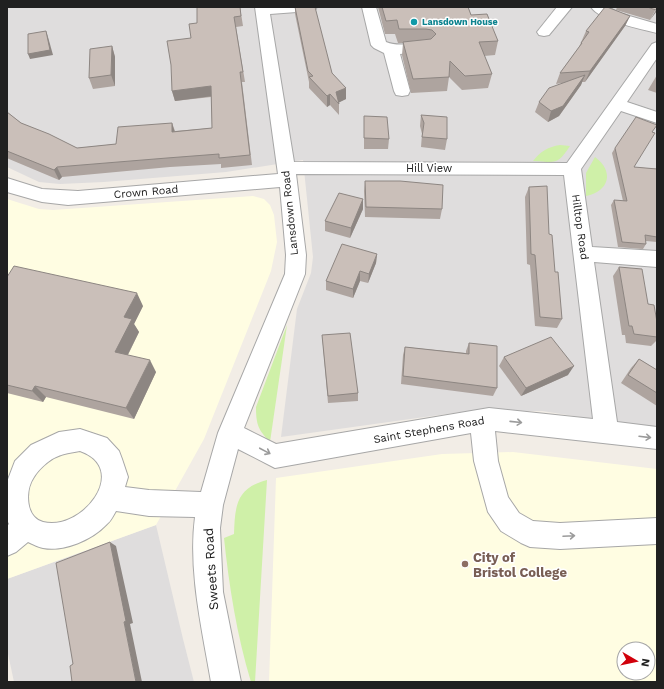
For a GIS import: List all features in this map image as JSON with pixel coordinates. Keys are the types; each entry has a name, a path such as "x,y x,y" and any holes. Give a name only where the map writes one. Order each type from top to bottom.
{"street":[{"path":"262,9 310,7"},
{"path":"369,7 379,45 391,50 424,48"},
{"path":"544,32 565,7"},
{"path":"598,7 614,16 657,29"},
{"name":"Lansdown Road","path":"230,433 295,274 296,255 286,174 262,9"},
{"path":"572,169 657,47"},
{"path":"391,50 402,91"},
{"path":"618,104 657,118"},
{"name":"Hill View","path":"286,174 572,169"},
{"name":"Hilltop Road","path":"572,169 606,432"},
{"name":"Crown Road","path":"7,186 29,194 52,198 78,198 286,174"},
{"path":"584,254 657,259"},
{"name":"Saint Stephens Road","path":"230,433 275,456 488,419 657,438"},
{"path":"482,421 486,460 497,503 510,522 530,534 560,536 657,531"},
{"name":"Sweets Road","path":"226,682 209,592 207,528 210,505 230,433"},
{"path":"80,440 98,446 110,459 115,477 110,498 93,520 81,528 62,536 17,535 16,491 24,470 40,454 60,443 80,440"},
{"path":"110,498 149,503 210,505"}],"shaded area":[{"path":"7,7 657,7 657,429 542,411 468,411 281,437 297,309 311,273 313,257 303,160 226,172 60,184 39,182 7,167"},
{"path":"253,196 264,199 270,205 274,215 277,242 271,271 204,439 156,525 7,579 7,199 39,209 53,210"},
{"name":"City of Bristol College","path":"513,452 657,469 657,682 269,682 276,478 442,454"},
{"path":"156,525 194,682 14,682 7,649 7,579"}],"green space":[{"path":"560,145 570,146 558,160 551,162 533,161 545,150"},
{"path":"595,157 605,168 607,180 600,190 586,196 586,173"},
{"path":"287,325 270,442 258,426 256,407"},
{"path":"267,480 255,682 251,682 234,611 224,538 234,534 235,515 239,500 243,493 257,483"}],"building":[{"path":"197,7 240,7 241,16 234,17 243,72 240,72 250,155 219,158 219,154 57,167 54,170 7,151 7,112 21,123 49,134 77,148 116,144 118,127 172,123 172,132 212,128 211,86 172,91 171,65 167,41 191,38 189,24 197,23"},
{"path":"295,7 315,7 332,73 346,88 336,92 339,104 330,94 327,96 309,77 313,76 308,71"},
{"path":"382,7 468,7 471,15 487,14 498,41 479,42 492,74 465,76 450,61 449,77 413,79 403,42 431,39 436,34 432,30 426,29 399,29 397,20 386,21"},
{"path":"605,7 630,16 590,71 560,73 589,32 586,31"},
{"path":"647,7 657,7 657,8 656,10"},
{"path":"46,31 50,50 28,54 28,34"},
{"path":"112,46 111,75 89,78 90,49"},
{"path":"585,75 563,106 551,111 539,102 549,88"},
{"path":"421,115 447,117 447,139 422,137 424,123"},
{"path":"364,116 387,117 389,139 364,138"},
{"path":"636,117 657,125 652,132 655,133 634,167 657,169 657,237 645,235 646,244 622,242 614,200 627,201 615,148"},
{"path":"365,181 400,181 443,185 442,209 366,207"},
{"path":"547,186 549,234 552,235 555,272 558,272 562,319 540,317 535,255 531,254 529,187"},
{"path":"339,193 363,199 351,228 325,221"},
{"path":"342,244 377,254 369,274 360,271 353,289 326,281"},
{"path":"14,266 137,293 124,317 132,319 115,352 150,360 126,408 35,386 32,391 7,385 7,277"},
{"path":"619,267 642,269 648,304 654,305 657,322 657,337 634,334 632,326 629,326"},
{"path":"350,333 358,393 328,396 322,335"},
{"path":"551,337 574,366 526,388 504,357"},
{"path":"469,343 497,346 497,388 403,376 405,347 469,354"},
{"path":"639,359 657,370 657,393 628,375"},
{"path":"110,542 126,621 124,622 136,682 72,682 70,666 73,664 56,563"}],"place":[{"name":"Lansdown House","path":"414,22"},
{"name":"City of Bristol College","path":"465,564"}]}
